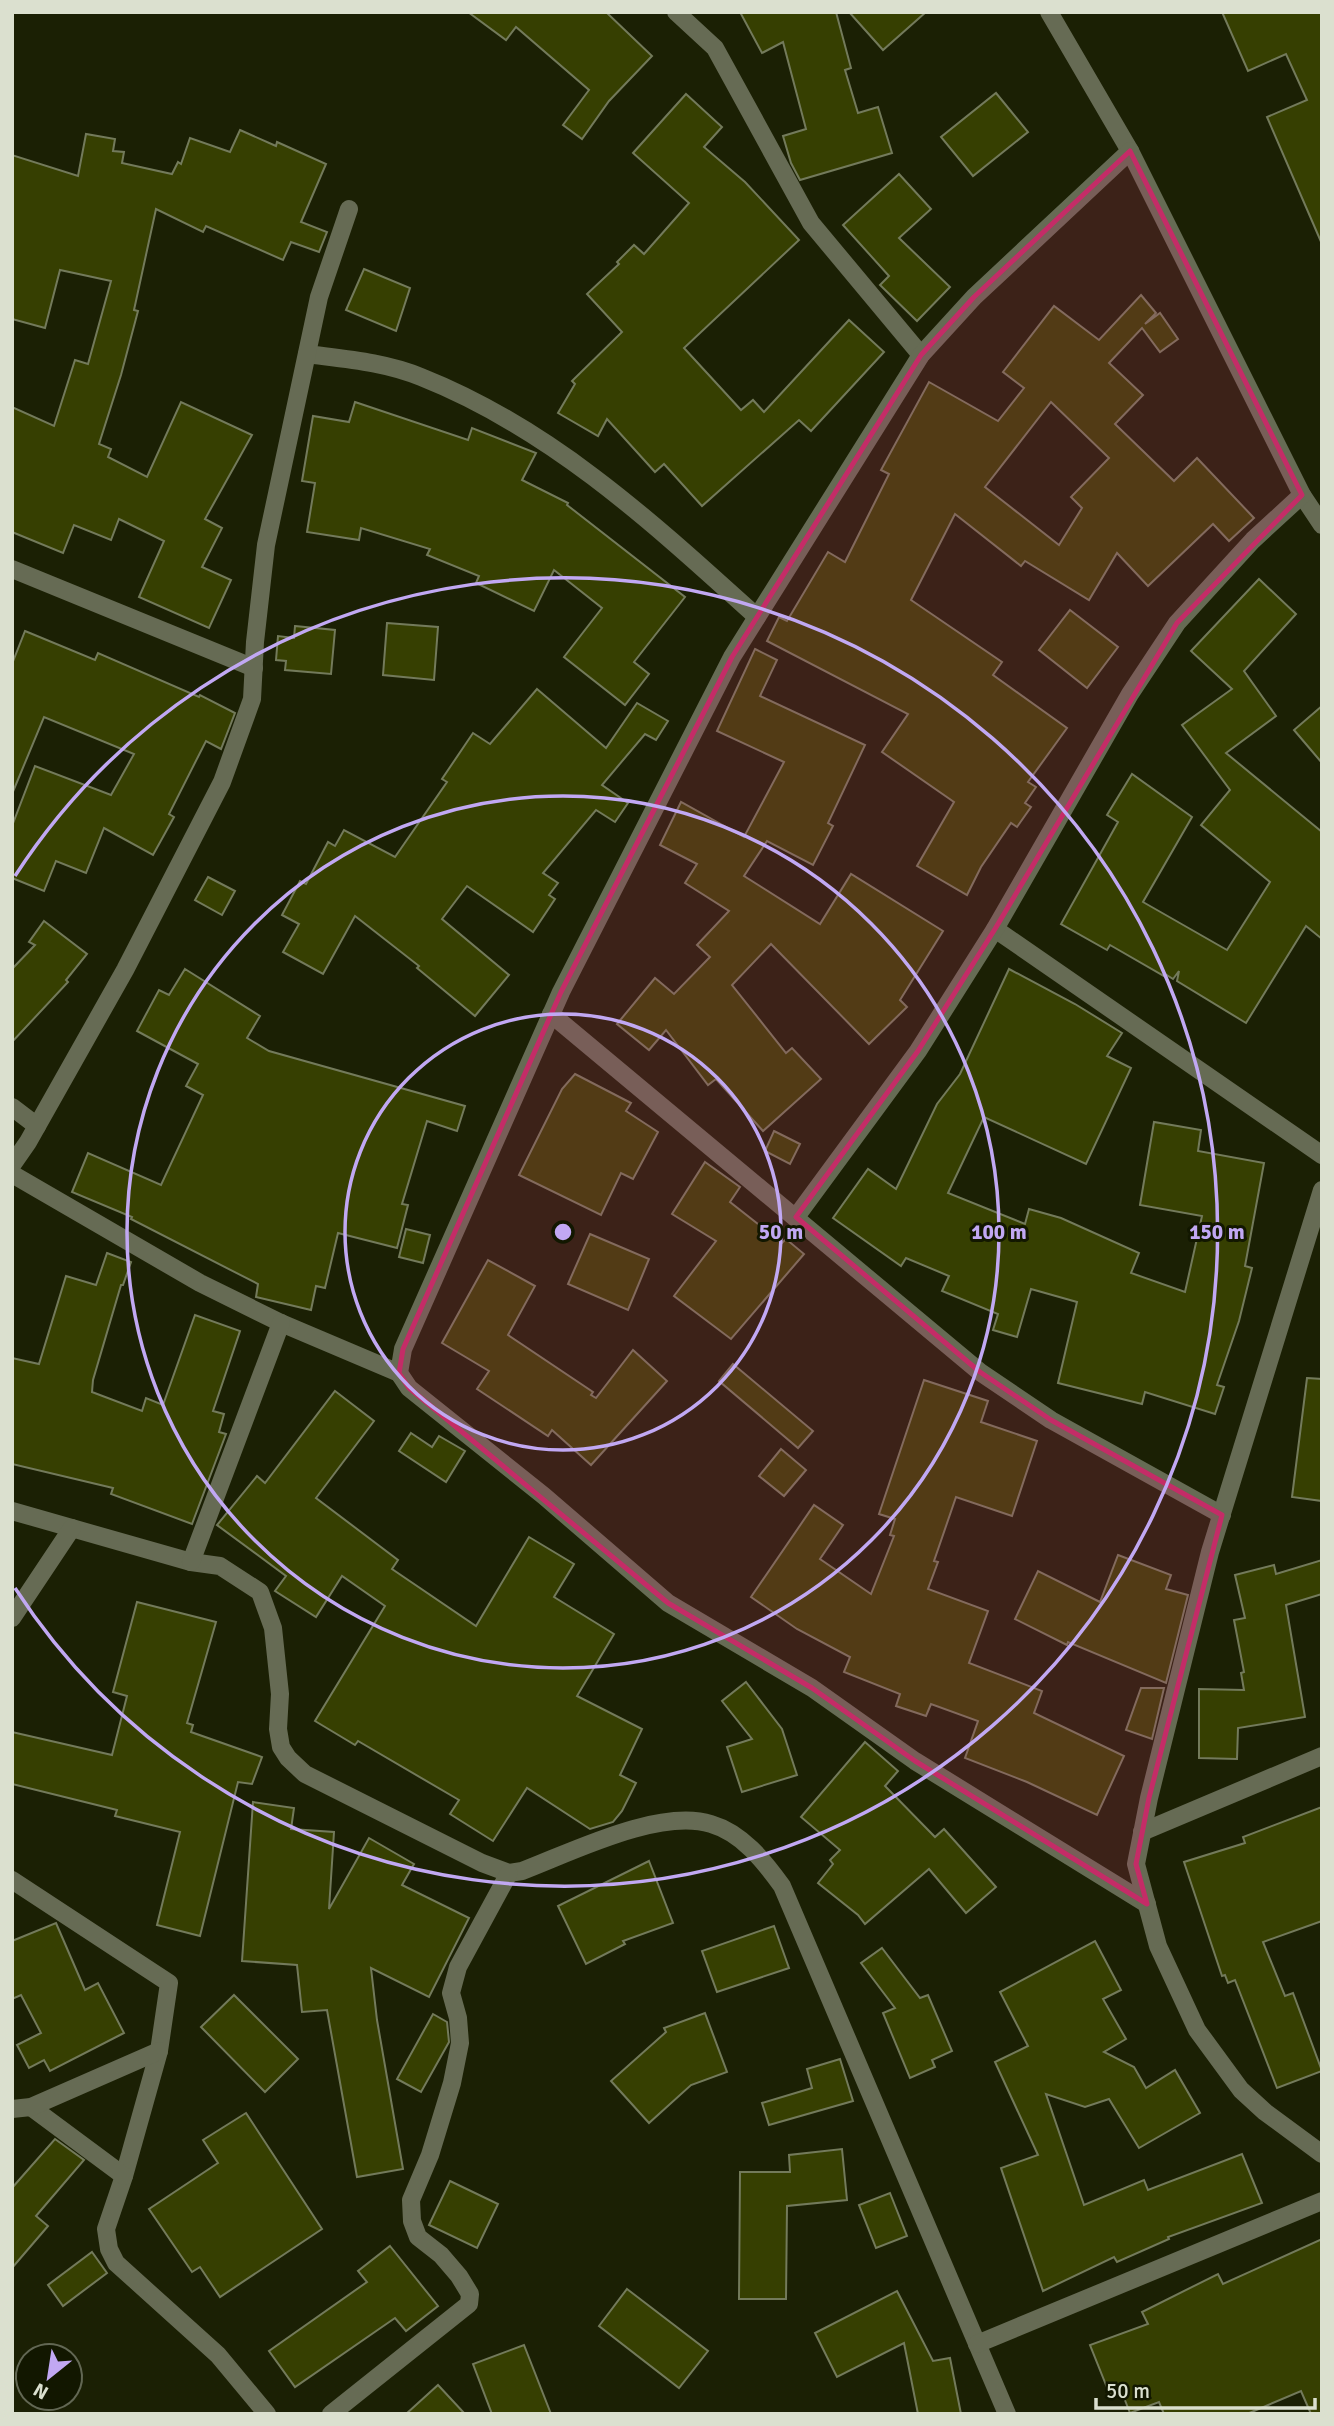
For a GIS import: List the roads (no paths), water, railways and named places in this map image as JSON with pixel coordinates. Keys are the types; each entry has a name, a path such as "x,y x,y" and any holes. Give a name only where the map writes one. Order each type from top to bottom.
{"street":[{"path":"676,12 715,48 811,223 921,355"},
{"path":"1049,12 1130,151 1302,495 1322,525"},
{"path":"399,1373 403,1349 551,1014 726,669 757,617 921,355 974,297 1130,151"},
{"path":"12,1165 125,970 222,782 252,699 255,642 267,545 319,297 349,209"},
{"path":"307,354 366,361 420,376 511,420 547,442 606,485 757,617"},
{"path":"796,1217 918,1051 995,929 1130,694 1177,623 1253,540 1302,495"},
{"path":"12,569 254,668"},
{"path":"995,929 1322,1155"},
{"path":"551,1014 980,1372 1051,1420 1222,1515"},
{"path":"12,1107 37,1126"},
{"path":"12,1174 200,1283 281,1323 399,1373 409,1388 544,1496 668,1603 812,1688 915,1760 1147,1904"},
{"path":"1318,2146 1265,2112 1241,2090 1197,2030 1158,1946 1136,1864 1149,1798 1207,1565 1322,1190"},
{"path":"191,1562 281,1323"},
{"path":"12,1511 191,1562 220,1566 260,1592 274,1628 280,1695 278,1729 281,1747 288,1758 305,1774 482,1863 509,1872 522,1871 622,1832 679,1819 712,1824 746,1843 765,1862 782,1886 1007,2414"},
{"path":"12,1618 72,1528"},
{"path":"1142,1832 1322,1756"},
{"path":"331,2414 469,2304 470,2294 459,2276 441,2255 418,2237 412,2221 411,2200 430,2155 452,2083 460,2043 458,2018 451,1993 454,1980 458,1967 509,1872"},
{"path":"12,1880 169,1983 159,2051 106,2230 109,2249 116,2263 218,2355 267,2414"},
{"path":"12,2109 31,2107 159,2051"},
{"path":"31,2107 124,2176"},
{"path":"977,2344 1322,2202"}]}
